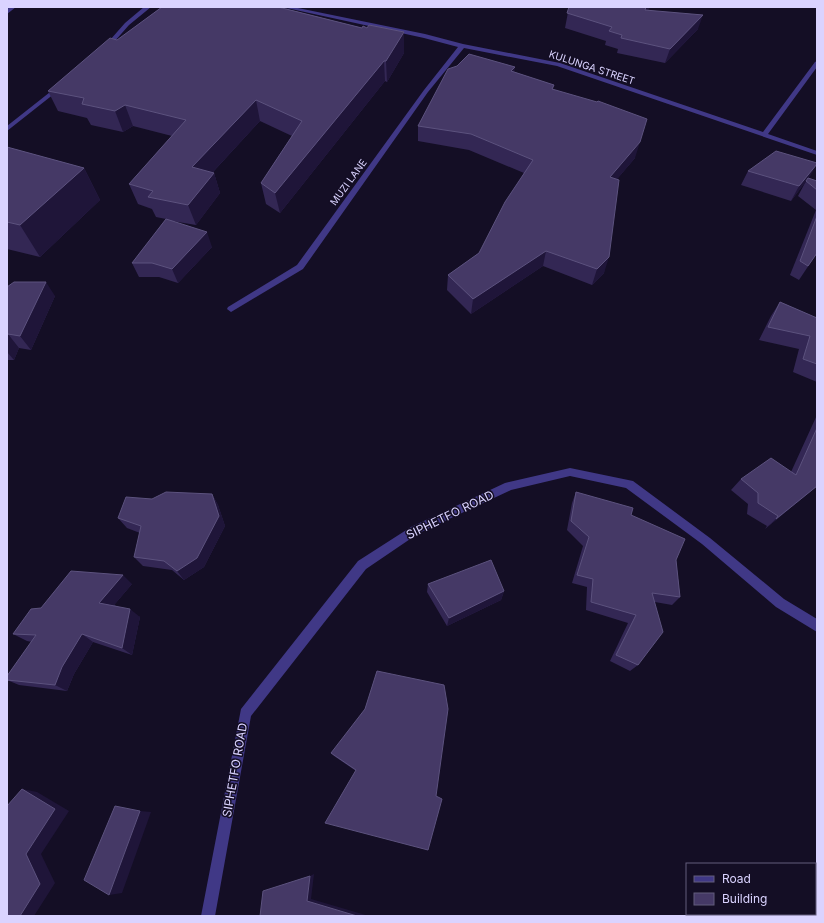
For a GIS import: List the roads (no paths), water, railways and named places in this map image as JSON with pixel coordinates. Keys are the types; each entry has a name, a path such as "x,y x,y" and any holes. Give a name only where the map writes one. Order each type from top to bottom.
{"street":[{"path":"7,12 13,7"},
{"path":"101,53 127,24 148,7"},
{"name":"KULUNGA STREET","path":"285,7 425,36 462,46 558,64 817,153"},
{"name":"MUZI LANE","path":"231,309 300,267 426,91 462,46"},
{"path":"764,135 817,63"},
{"path":"7,129 66,81"},
{"name":"SIPHETFO ROAD","path":"208,916 245,713 362,565 415,530 509,486 570,472 629,484 706,541 780,603 817,626"}]}
